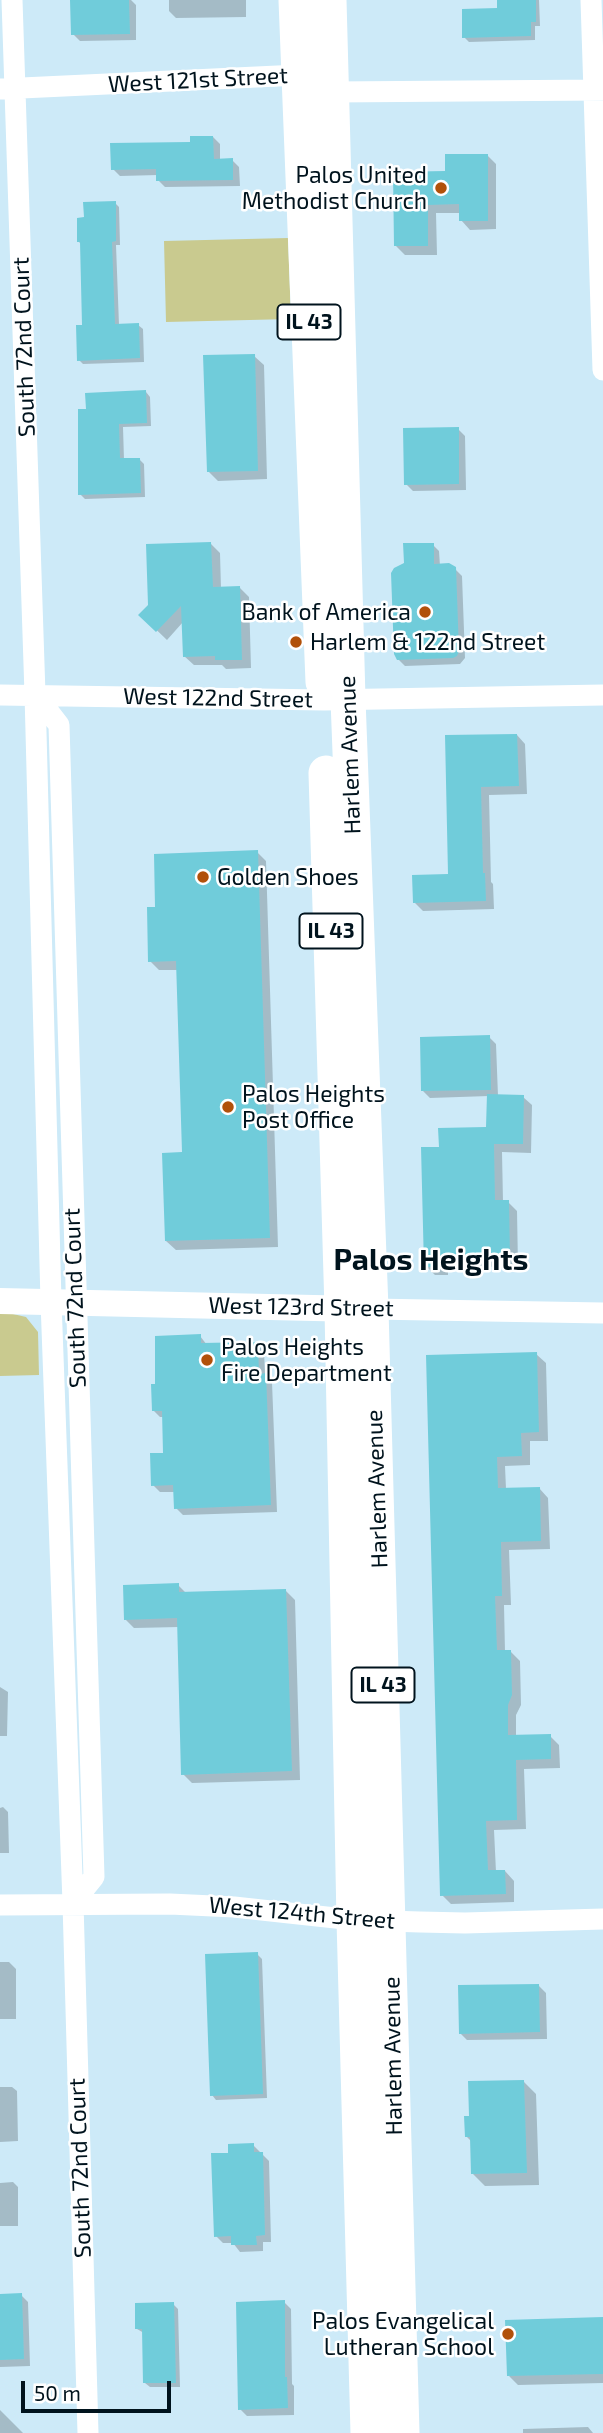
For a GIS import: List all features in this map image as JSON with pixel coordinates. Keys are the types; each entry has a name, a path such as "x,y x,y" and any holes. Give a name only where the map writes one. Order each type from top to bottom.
{"main road":[{"name":"Harlem Avenue","path":"296,0 336,699 357,1309 390,1921 402,2433"},
{"name":"Harlem Avenue","path":"330,0 336,699"},
{"name":"Harlem Avenue","path":"357,1309 354,1920 368,2433"}],"street":[{"name":"South 72nd Court","path":"12,0 7,89 63,1301 82,1494 94,1877 73,1903"},
{"path":"591,0 598,90 603,370"},
{"name":"West 121st Street","path":"7,89 299,75 332,92 598,90"},
{"name":"West 122nd Street","path":"0,695 336,699 603,695"},
{"name":"West 123rd Street","path":"0,1301 603,1313"},
{"name":"South 72nd Court","path":"63,1301 58,1495 88,2433"},
{"path":"58,1495 82,1494"},
{"name":"West 124th Street","path":"0,1905 73,1903 221,1906 354,1920 465,1923 603,1919"}],"green space":[{"path":"288,238 291,319 166,322 164,241"},
{"path":"0,1311 26,1317 38,1332 39,1375 0,1376"}],"building":[{"path":"70,0 129,0 130,34 71,35"},
{"path":"497,0 536,0 536,22 531,22 531,36 462,38 462,9 497,8"},
{"path":"190,136 213,136 214,159 233,158 233,180 156,181 156,169 111,170 110,143 190,142"},
{"name":"Palos United Methodist Church","path":"445,154 488,154 488,221 459,221 459,204 428,205 428,246 394,246 393,172 445,171"},
{"path":"116,201 116,241 112,242 115,324 139,323 140,358 77,361 76,325 82,325 77,218 84,217 83,202"},
{"path":"255,354 258,471 207,472 203,355"},
{"path":"146,390 147,423 119,424 120,458 140,458 141,493 78,495 78,409 86,409 85,393"},
{"path":"459,427 459,484 404,485 403,428"},
{"path":"211,542 213,587 240,586 242,660 215,660 215,656 183,657 181,606 156,632 138,615 148,605 146,544"},
{"name":"Bank of America","path":"403,543 434,543 434,564 449,563 456,567 459,651 453,658 397,660 394,654 391,573 394,568 404,563"},
{"path":"517,734 519,786 481,787 486,901 413,903 412,875 448,874 445,735"},
{"path":"258,850 270,1238 165,1241 162,1153 182,1152 176,961 148,962 147,907 155,907 154,854"},
{"path":"490,1035 491,1090 421,1091 420,1037"},
{"path":"487,1094 524,1095 523,1144 494,1144 495,1200 509,1200 510,1258 440,1260 440,1267 424,1267 421,1147 439,1147 438,1128 486,1127"},
{"path":"201,1334 201,1343 258,1342 259,1374 266,1373 271,1505 174,1509 173,1485 151,1486 150,1453 163,1453 162,1411 152,1411 155,1336"},
{"path":"537,1352 539,1432 521,1433 522,1456 497,1457 498,1488 540,1487 541,1541 501,1542 502,1596 495,1596 497,1650 511,1650 512,1695 508,1705 508,1735 551,1734 551,1759 516,1760 517,1820 486,1821 488,1870 505,1870 506,1894 440,1896 426,1355"},
{"path":"179,1583 179,1592 286,1589 292,1771 181,1775 177,1618 124,1620 123,1585"},
{"path":"258,1952 263,2094 210,2096 205,1954"},
{"path":"539,1984 540,2032 459,2034 458,1985"},
{"path":"524,2080 527,2173 471,2174 470,2137 465,2137 464,2116 469,2116 468,2081"},
{"path":"254,2143 254,2152 263,2152 265,2235 256,2236 257,2245 231,2245 231,2236 214,2237 211,2153 228,2153 228,2144"},
{"path":"22,2293 24,2359 0,2360 0,2294"},
{"path":"285,2300 285,2377 288,2408 238,2410 236,2302"},
{"path":"174,2302 176,2383 143,2383 142,2329 135,2329 135,2303"},
{"path":"603,2317 603,2374 507,2376 505,2320"}],"place":[{"name":"Palos United Methodist Church","path":"441,188"},
{"name":"Bank of America","path":"425,612"},
{"name":"Harlem & 122nd Street","path":"296,642"},
{"name":"Golden Shoes","path":"203,877"},
{"name":"Palos Heights Post Office","path":"228,1107"},
{"name":"Palos Heights Fire Department","path":"207,1360"},
{"name":"Palos Evangelical Lutheran School","path":"508,2334"}],"district":[{"name":"Palos Heights","path":"431,1260"}]}
